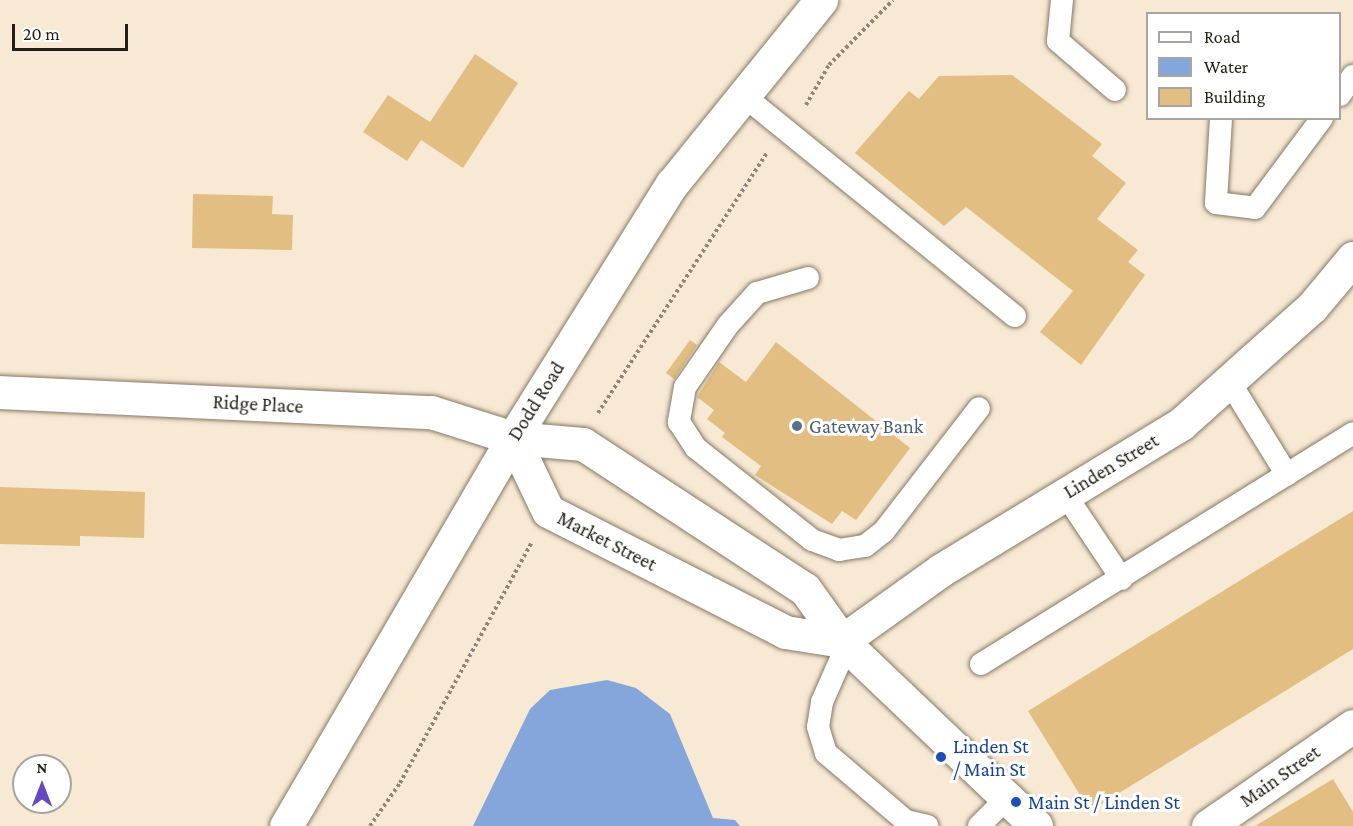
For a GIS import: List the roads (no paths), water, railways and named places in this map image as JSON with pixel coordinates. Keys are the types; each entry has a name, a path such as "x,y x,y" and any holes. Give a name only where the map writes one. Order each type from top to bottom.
{"street":[{"name":"Dodd Road","path":"286,826 513,438 672,184 821,0"},
{"name":"Linden Street","path":"845,643 941,570 1181,424 1312,307 1353,258"},
{"name":"Ridge Place","path":"0,392 431,412 513,438"},
{"path":"513,438 583,444 805,589 845,643 1005,800 1036,826"},
{"name":"Market Street","path":"513,438 548,511 785,632 845,643"},
{"name":"Main Street","path":"1208,826 1353,726"}],"lane":[{"path":"1062,0 1058,41 1115,90"},
{"path":"1341,94 1353,76"},
{"path":"744,96 784,132 1015,316"},
{"path":"1221,120 1216,203 1254,208 1320,120"},
{"path":"808,278 757,293 728,325 685,387 679,422 696,448 812,540 839,550 865,546 884,531 979,408"},
{"path":"1229,381 1287,475"},
{"path":"981,664 1122,579 1353,433"},
{"path":"1065,494 1122,579"},
{"path":"845,643 822,702 818,727 826,753 906,821 927,826"},
{"path":"979,826 1005,800"}],"water":[{"path":"607,680 636,688 670,714 713,818 735,820 740,826 473,826 530,709 550,690"}],"place":[{"name":"Gateway Bank","path":"797,426"},
{"name":"Linden St / Main St","path":"941,757"},
{"name":"Main St / Linden St","path":"1016,802"}]}
